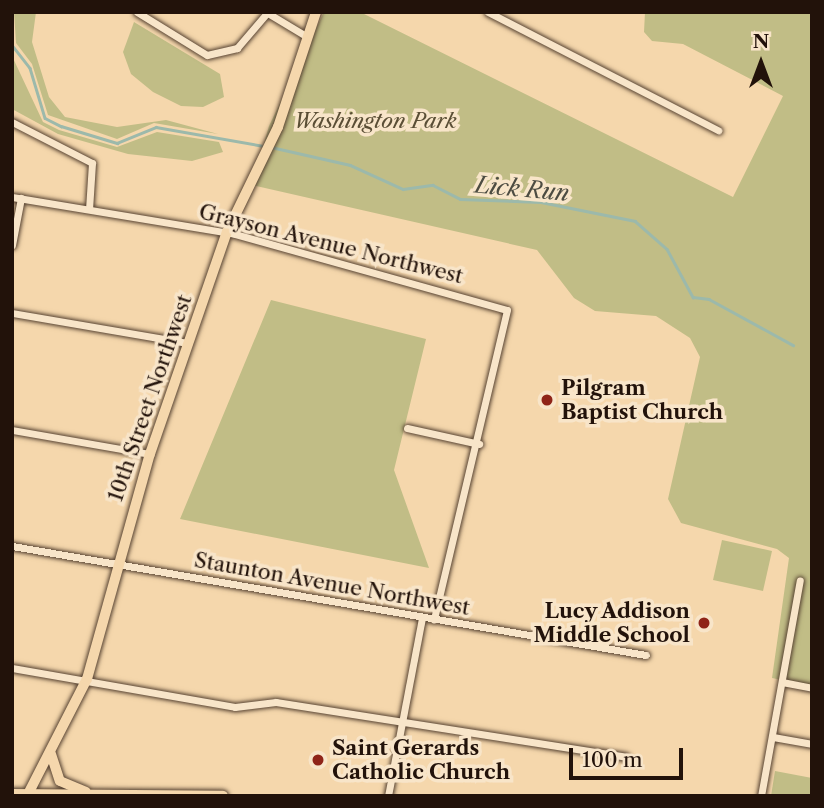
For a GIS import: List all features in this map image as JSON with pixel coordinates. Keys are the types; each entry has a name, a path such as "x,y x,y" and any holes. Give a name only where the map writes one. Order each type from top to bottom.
{"main road":[{"name":"10th Street Northwest","path":"27,795 87,679 150,454 227,232 249,191 316,12"},
{"path":"51,752 60,780 93,795"},
{"path":"12,794 223,796"}],"street":[{"path":"137,12 207,55 237,48 267,13 306,36"},
{"path":"488,12 718,130"},
{"path":"12,122 92,163 89,209"},
{"path":"12,245 16,197"},
{"name":"Grayson Avenue Northwest","path":"16,197 227,232 503,307 509,317 434,619"},
{"path":"12,313 188,344"},
{"path":"407,428 479,444"},
{"path":"12,430 150,454"},
{"name":"Staunton Avenue Northwest","path":"12,546 646,655"},
{"path":"761,796 800,580"},
{"path":"388,796 422,617"},
{"path":"12,668 235,707 276,702 402,719 626,757"},
{"path":"782,682 812,688"},
{"path":"773,737 812,744"}],"green space":[{"path":"14,12 36,12 32,42 49,97 65,117 117,127 166,120 218,134 154,123 117,139 48,115 32,64 16,43"},
{"name":"Washington Park","path":"324,12 360,12 733,197 783,96 683,44 652,41 644,32 645,12 812,12 812,686 772,678 789,558 777,549 681,523 668,499 700,357 690,338 656,316 595,311 574,298 537,250 252,185 269,126"},
{"path":"134,22 220,74 224,97 203,107 181,106 153,92 131,74 123,52"},
{"path":"12,56 43,122 59,130 117,147 157,132 219,142 223,152 192,161 128,154 58,134 12,109"},
{"path":"271,300 426,339 394,470 429,568 180,519"},
{"path":"722,540 772,551 763,591 713,580"},
{"path":"775,771 812,778 812,796 771,796"}],"waterway":[{"name":"Lick Run","path":"12,45 30,68 45,118 61,126 117,143 156,127 264,146"},
{"name":"Lick Run","path":"271,147 350,165 403,189 433,185 460,199 541,202 635,221 667,249 693,297 709,299 793,345"}],"place":[{"name":"Pilgram Baptist Church","path":"547,400"},
{"name":"Lucy Addison Middle School","path":"704,623"},
{"name":"Saint Gerards Catholic Church","path":"318,760"}]}
